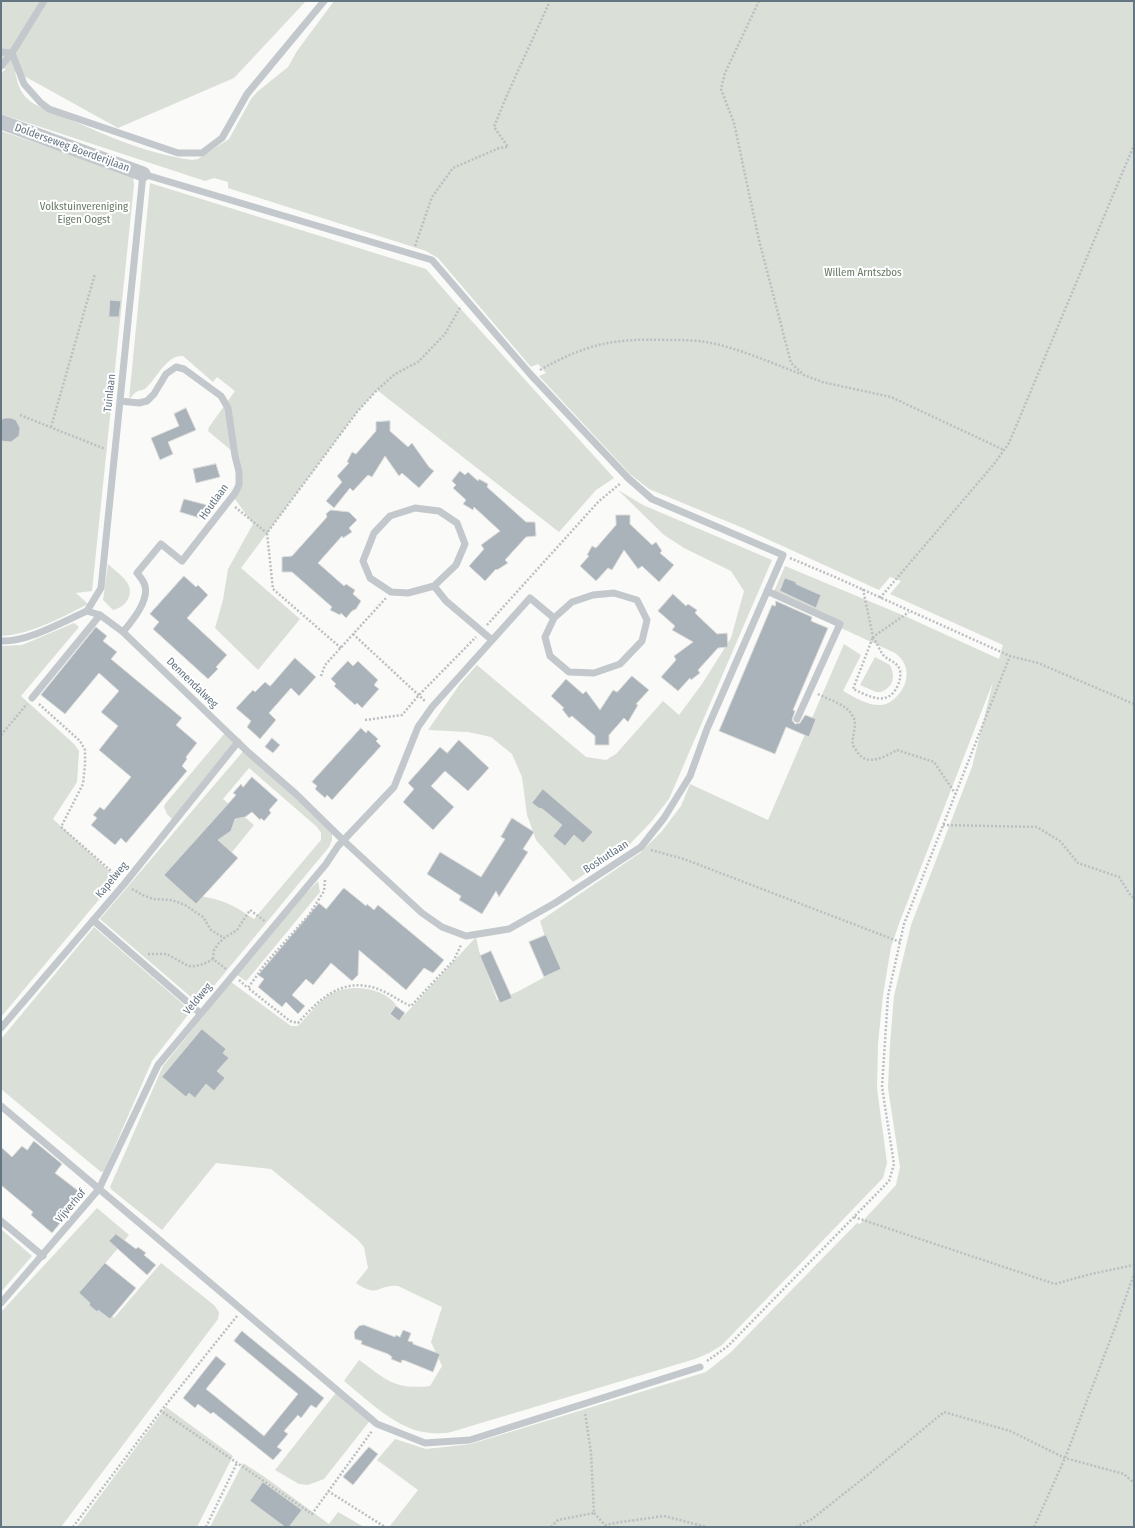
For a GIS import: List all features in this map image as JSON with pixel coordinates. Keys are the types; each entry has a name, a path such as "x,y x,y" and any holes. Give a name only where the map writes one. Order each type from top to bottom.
{"street":[{"name":"Dolderseweg Boerderijlaan","path":"1,122 143,174"}],"lane":[{"path":"1,66 12,53 44,1"},
{"path":"12,53 24,84 41,103 49,109 178,153 202,153 222,138 247,94 324,1"},
{"path":"1,52 12,53"},
{"path":"143,174 432,260 530,375 628,478 652,499 782,555"},
{"name":"Tuinlaan","path":"87,611 101,588 143,174"},
{"name":"Houtlaan","path":"120,401 139,403 147,401 154,394 166,374 176,367 184,369 221,396 228,408 235,456 239,472 239,485 235,494 182,561 161,544 137,573 142,579 146,588 143,602 137,615 123,632"},
{"path":"415,508 439,511 456,524 465,544 456,565 434,586 408,593 391,592 370,578 363,561 374,533 390,516 415,508"},
{"name":"Boshutlaan","path":"344,841 422,913 442,927 466,936 509,929 555,903 641,847 664,818 690,776 708,729 782,555"},
{"path":"434,586 446,601 492,640"},
{"path":"767,591 840,624 797,719"},
{"path":"614,593 637,600 647,620 642,640 620,664 594,673 568,672 550,656 545,637 554,618 572,602 593,594 614,593"},
{"name":"Veldweg","path":"99,1189 158,1065 326,864 338,846 394,787 418,727 432,707 530,598 554,618"},
{"path":"1,641 27,637 87,611"},
{"name":"Dennendalweg","path":"87,611 100,615 123,632 344,841"},
{"path":"32,698 100,615"},
{"name":"Kapelweg","path":"1,1028 125,883 238,742"},
{"path":"93,920 200,1013"},
{"name":"Vijverhof","path":"1,1106 99,1189 1,1303"},
{"path":"99,1189 377,1424 425,1443 470,1440 700,1366"},
{"path":"1,1221 42,1256"}],"path":[{"path":"412,254 432,197 454,168 499,148 508,148 494,127 506,95 550,1"},
{"path":"759,1 724,73 721,89 734,123 760,240 791,363 804,374"},
{"path":"880,598 989,470 1009,443 1134,145"},
{"path":"51,428 95,274"},
{"path":"341,648 273,589 267,533 357,412 377,390 395,374 418,362 445,334 465,299"},
{"path":"530,375 559,359 589,347 610,342 641,339 706,342 804,374 822,382 891,397 1004,450"},
{"path":"20,415 115,452"},
{"path":"365,720 402,715 419,695 482,631 599,501 628,478"},
{"path":"228,502 267,533"},
{"path":"782,555 863,589 1010,656 1038,663 1134,704"},
{"path":"863,589 873,637 885,656 894,661 900,669 900,679 896,688 889,696 883,699 872,697 853,689 873,637 910,611"},
{"path":"322,676 325,665 391,592"},
{"path":"353,634 432,707"},
{"path":"700,1366 728,1346 889,1181 894,1164 882,1087 888,996 904,924 1010,656"},
{"path":"810,690 847,709 854,716 854,746 861,757 872,760 884,757 897,750 934,762 956,793"},
{"path":"1,735 32,698 80,741 85,750 86,765 83,784 61,827 125,883 143,895 153,899 172,900 185,905 203,917 211,930 224,938"},
{"path":"943,825 1037,827 1060,841 1078,863 1119,877 1134,898"},
{"path":"641,847 684,859 900,942"},
{"path":"326,864 324,891 309,915 265,964 248,988 290,1021 298,1023 312,1007 328,993 349,986 364,985 378,989 410,1006 454,960 466,936"},
{"path":"213,959 214,950 224,938 237,930 250,910 272,927"},
{"path":"139,959 145,955 167,954 192,966 200,965 213,959"},
{"path":"213,959 232,975"},
{"path":"854,1217 1055,1284 1091,1274 1134,1265"},
{"path":"1034,1527 1065,1458 1134,1274"},
{"path":"73,1527 160,1411 242,1310"},
{"path":"583,1404 590,1444 594,1512 605,1525 664,1516 707,1527"},
{"path":"160,1411 312,1514 377,1424"},
{"path":"796,1527 812,1519 944,1412 1010,1431 1065,1458 1124,1474 1134,1482"},
{"path":"206,1527 238,1463"},
{"path":"328,1491 385,1527"},
{"path":"551,1527 558,1520 594,1512"}],"green space":[{"name":"Willem Arntszbos","path":"1,1 306,1 234,78 118,128 15,71 22,93 34,104 133,145 171,156 192,160 198,159 229,139 251,99 257,92 288,67 297,51 334,1 1134,1 1134,1527 392,1527 390,1526 418,1490 377,1460 395,1439 426,1449 471,1444 706,1372 731,1352 857,1223 860,1224 896,1185 900,1167 888,1088 894,996 911,925 972,767 993,682 891,947 883,995 878,1043 877,1088 887,1163 883,1178 722,1345 709,1353 695,1359 451,1432 435,1433 420,1431 393,1419 344,1381 359,1360 384,1378 399,1385 418,1387 430,1386 442,1366 431,1342 442,1307 398,1286 386,1287 378,1290 369,1290 356,1283 368,1268 364,1247 358,1240 271,1169 216,1163 162,1230 112,1190 110,1187 163,1066 231,982 291,1026 298,1026 318,1004 331,994 338,991 356,988 375,991 390,999 396,1005 389,1014 399,1021 476,937 479,951 497,1000 517,992 556,971 540,921 640,853 662,831 681,806 690,784 768,820 844,644 861,655 843,691 856,698 866,703 876,705 887,704 900,693 906,682 907,676 904,663 895,653 772,596 785,566 907,617 999,659 1003,645 890,594 901,581 890,577 879,590 743,528 649,489 630,474 539,376 546,373 538,364 531,367 438,258 426,251 228,188 228,182 214,178 205,181 1,114 1,73 6,69 1,68"},
{"name":"Volkstuinvereniging Eigen Oogst","path":"1,131 133,176 134,185 92,591 76,593 88,604 67,615 35,629 12,635 1,636"},
{"path":"150,183 426,269 614,478 596,490 559,532 377,390 357,412 241,568 300,619 258,670 215,628 223,600 228,569 253,524 232,495 238,479 233,452 208,431 209,427 235,391 217,377 213,382 183,356 177,356 162,368 146,388 138,391 129,400"},
{"path":"618,490 643,505 772,560 669,799 651,822 630,844 573,882 536,840 527,815 522,777 512,754 491,737 468,732 428,730 460,684 477,665 586,757 606,760 616,754 663,701 679,715 702,684 731,638 744,591 731,571 684,548 664,535"},
{"path":"108,564 125,579 130,588 128,599 125,603 113,610 103,600"},
{"path":"74,623 79,627 21,696 74,744 79,751 77,782 53,819 117,878 1,1017 1,646 22,645"},
{"path":"875,657 890,665 893,674 891,684 881,692 876,692 860,685"},
{"path":"225,733 236,743 172,819 167,814 164,807 165,804"},
{"path":"245,749 332,833 332,840 329,847 199,1004 100,919","holes":["249,768 317,827 321,833 321,840 254,919 225,902 193,895 206,884 254,825 223,799"]},
{"path":"318,881 320,892 248,979 246,981 237,975 306,893"},
{"path":"94,927 191,1011 152,1061 104,1171 101,1172 1,1089 1,1039"},
{"path":"97,1208 129,1235 82,1291 114,1318 161,1263 214,1305 219,1312 218,1319 61,1527 1,1527 1,1312"},
{"path":"1,1229 32,1256 1,1292"},
{"path":"338,1390 372,1418 324,1479 308,1485 299,1484 275,1470"},
{"path":"166,1407 233,1456 197,1527 77,1527"},
{"path":"243,1463 262,1475 329,1524 338,1512 364,1527 210,1527"}],"building":[{"path":"110,300 121,301 119,317 109,317"},
{"path":"186,408 196,430 168,442 173,454 160,460 151,438 179,426 174,414"},
{"path":"5,418 16,420 20,428 19,436 11,442 1,441 1,420"},
{"path":"390,421 390,431 408,447 412,443 429,467 434,471 419,488 402,473 399,476 385,456 372,477 368,475 353,491 350,488 334,508 326,501 342,482 337,476 349,463 347,462 352,452 356,454 376,431 376,422"},
{"path":"216,464 220,477 196,483 193,469"},
{"path":"460,471 465,475 468,472 478,481 479,479 488,484 487,487 526,522 535,522 536,536 526,537 505,560 508,563 497,570 496,569 485,581 469,566 484,549 481,545 500,531 474,507 473,510 463,504 466,500 453,488 456,485 452,481"},
{"path":"184,499 207,505 203,519 180,512"},
{"path":"331,510 349,512 357,520 349,528 352,532 343,538 342,536 318,563 344,586 346,584 355,590 353,594 361,601 356,609 346,618 341,613 340,615 330,610 332,607 292,572 282,572 282,557 292,556 327,517 326,514"},
{"path":"616,515 630,515 630,524 652,545 656,542 662,551 660,553 674,565 659,582 642,566 638,569 624,550 612,570 608,568 596,581 580,566 589,556 587,555 592,546 596,548 616,525"},
{"path":"184,576 196,587 198,585 208,595 187,618 227,655 216,667 218,669 208,679 153,629 159,622 150,614"},
{"path":"785,578 821,595 816,608 780,591"},
{"path":"673,594 686,606 688,604 697,610 695,613 717,634 727,633 728,647 718,648 698,670 700,673 691,680 690,678 678,691 661,677 676,660 674,656 693,642 672,630 675,626 658,611"},
{"path":"776,601 812,617 811,621 828,628 793,710 795,711 792,720 795,724 800,723 805,715 816,719 809,737 786,727 775,754 719,731 772,605 775,606"},
{"path":"96,627 107,636 103,641 117,652 111,659 182,718 176,725 197,743 186,757 187,759 182,766 187,771 126,843 121,838 115,845 91,825 97,818 93,815 100,807 104,810 131,777 99,750 118,726 101,712 119,691 99,673 65,714 41,695"},
{"path":"295,658 316,677 299,696 291,688 269,713 276,720 260,739 247,727 251,721 236,708 253,690 255,692 265,682 270,686"},
{"path":"348,661 353,666 358,661 378,680 374,685 379,689 362,708 357,703 355,705 334,686 336,684 331,679"},
{"path":"632,676 649,690 636,704 638,705 628,722 624,718 609,735 609,745 595,745 595,736 572,716 569,718 562,709 564,708 551,696 566,679 583,694 586,691 600,710 613,690 617,692"},
{"path":"361,728 366,733 368,730 378,739 376,741 381,746 332,800 327,795 325,798 315,789 317,786 312,782"},
{"path":"272,738 280,745 273,753 265,747"},
{"path":"459,740 489,768 468,791 445,771 431,786 454,807 433,830 403,802 414,789 408,783 440,747 447,753"},
{"path":"252,777 278,800 269,810 271,813 264,821 261,818 260,820 252,812 245,817 235,819 231,831 218,840 238,858 196,904 164,875 236,795 233,793 241,784 243,787"},
{"path":"543,789 593,832 583,843 574,835 565,846 553,836 562,825 541,808 540,809 532,803"},
{"path":"512,818 534,832 523,849 528,852 499,897 496,891 482,914 459,900 461,896 427,874 440,852 481,877 505,839 501,837"},
{"path":"344,888 366,906 367,904 374,910 378,905 444,960 433,973 424,968 406,990 359,950 358,975 352,981 331,963 313,985 306,979 292,995 305,1006 298,1014 286,1002 282,1007 258,987 264,979 258,975 319,903 326,909"},
{"path":"546,935 561,969 544,977 529,942"},
{"path":"491,951 512,998 500,1003 480,956"},
{"path":"396,1006 405,1013 399,1021 390,1014"},
{"path":"202,1029 226,1049 223,1053 229,1058 217,1071 225,1078 214,1091 206,1084 195,1098 189,1093 186,1097 162,1077"},
{"path":"34,1141 62,1164 55,1173 81,1193 62,1216 65,1217 52,1233 31,1215 33,1212 1,1185 1,1147 12,1157 22,1146 27,1150"},
{"path":"116,1234 136,1249 138,1247 146,1253 144,1255 156,1265 147,1275 109,1241"},
{"path":"105,1263 136,1288 110,1319 98,1310 97,1312 79,1293"},
{"path":"364,1325 395,1337 396,1335 400,1337 403,1330 411,1333 408,1341 440,1354 433,1372 406,1361 402,1360 401,1363 391,1359 392,1357 388,1354 361,1344 362,1341 355,1339 354,1332 359,1326"},
{"path":"242,1331 324,1398 316,1408 311,1405 301,1418 298,1415 284,1431 288,1434 277,1447 282,1450 273,1460 213,1412 211,1414 198,1404 195,1408 183,1398 216,1356 226,1364 206,1389 264,1436 298,1394 234,1341"},
{"path":"369,1447 378,1454 353,1485 343,1477"},
{"path":"263,1482 302,1510 289,1527 285,1527 250,1501"}]}
